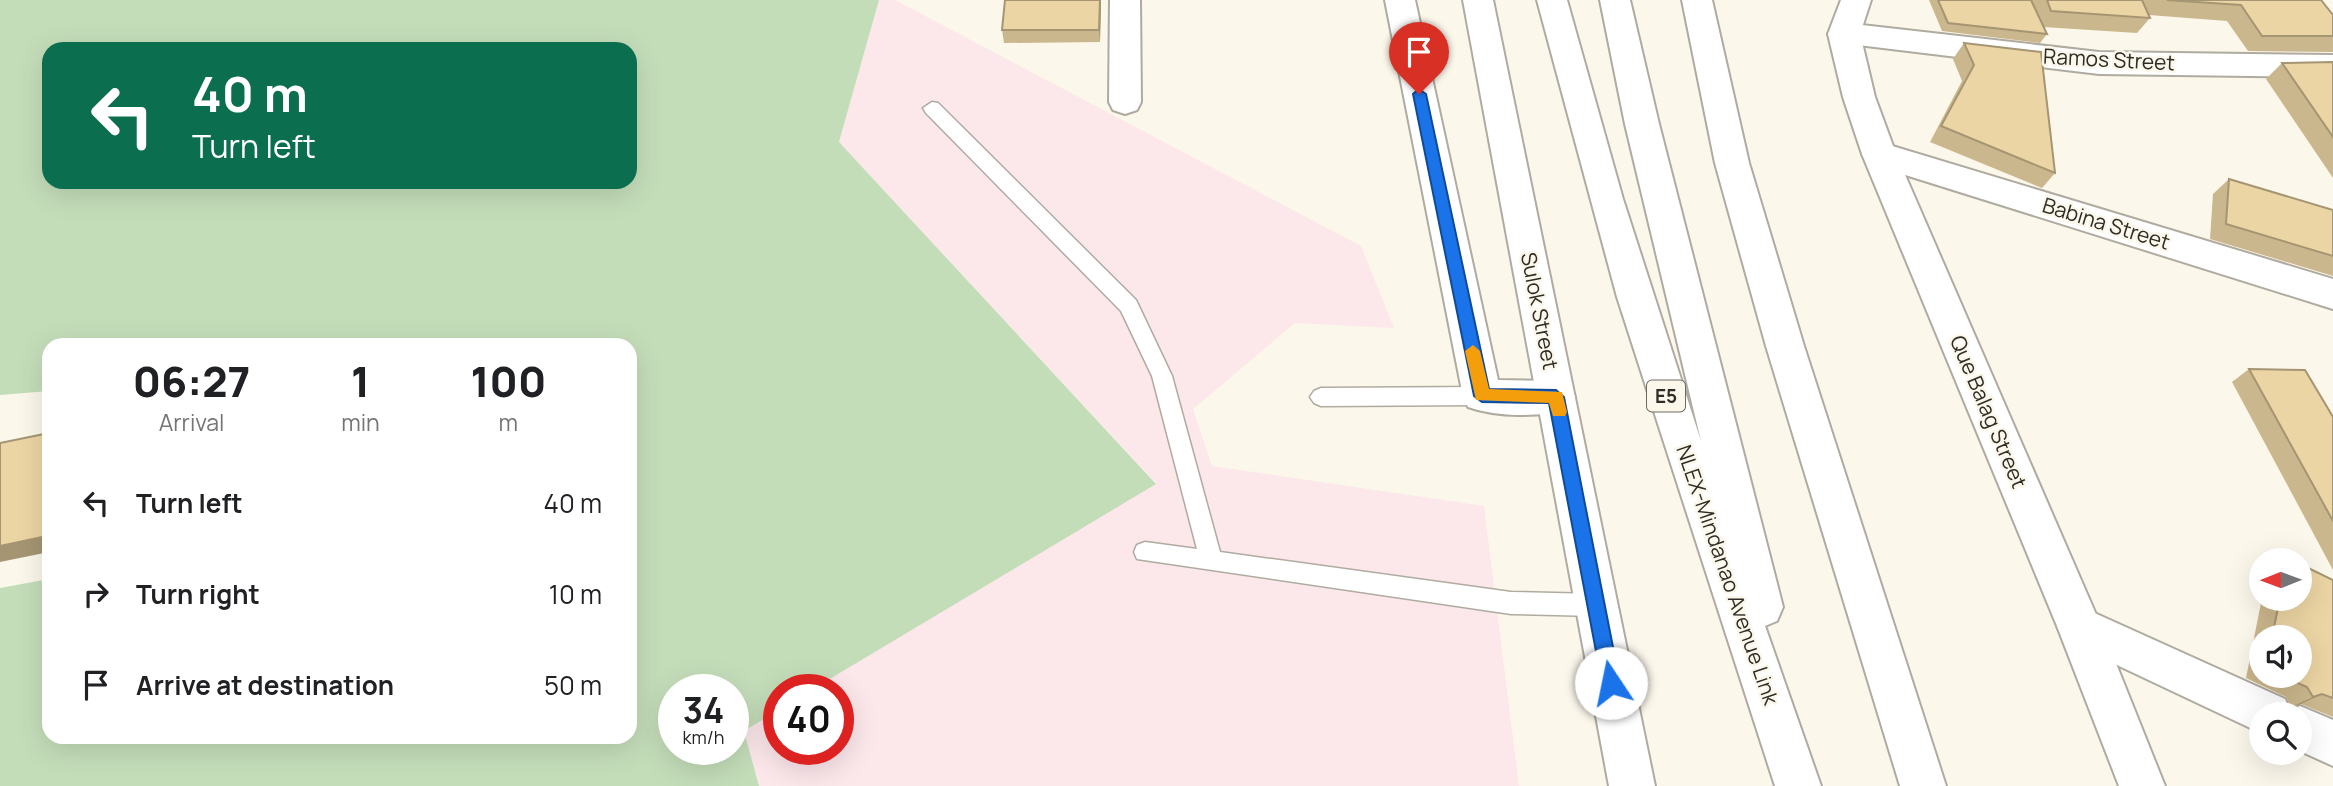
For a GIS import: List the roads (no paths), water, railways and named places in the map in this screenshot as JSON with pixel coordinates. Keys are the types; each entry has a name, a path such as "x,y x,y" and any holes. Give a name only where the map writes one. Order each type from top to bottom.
{"main road":[{"path":"1125,0 1125,102"},
{"path":"1401,0 1482,396 1556,397"},
{"name":"Sulok Street","path":"1478,0 1632,786"},
{"name":"NLEX-Mindanao Avenue Link","path":"1552,0 1581,120 1648,342 1798,786"},
{"name":"NLEX-Mindanao Avenue Link","path":"1615,0 1642,124 1806,786"},
{"path":"1697,0 1732,163 1785,346 1923,786"},
{"name":"Ramos Street","path":"1850,17 2099,63 2333,66"},
{"name":"Que Balag Street","path":"1850,17 1859,97 1879,154 2080,626 2142,786"},
{"name":"Babina Street","path":"1879,154 2333,294"},
{"path":"2080,626 2249,705"},
{"path":"2312,734 2333,744"}],"lane":[{"path":"932,108 1129,306 1162,376 1211,560"},
{"path":"1321,397 1482,396"},
{"path":"1146,552 1511,603 1596,605"}]}
